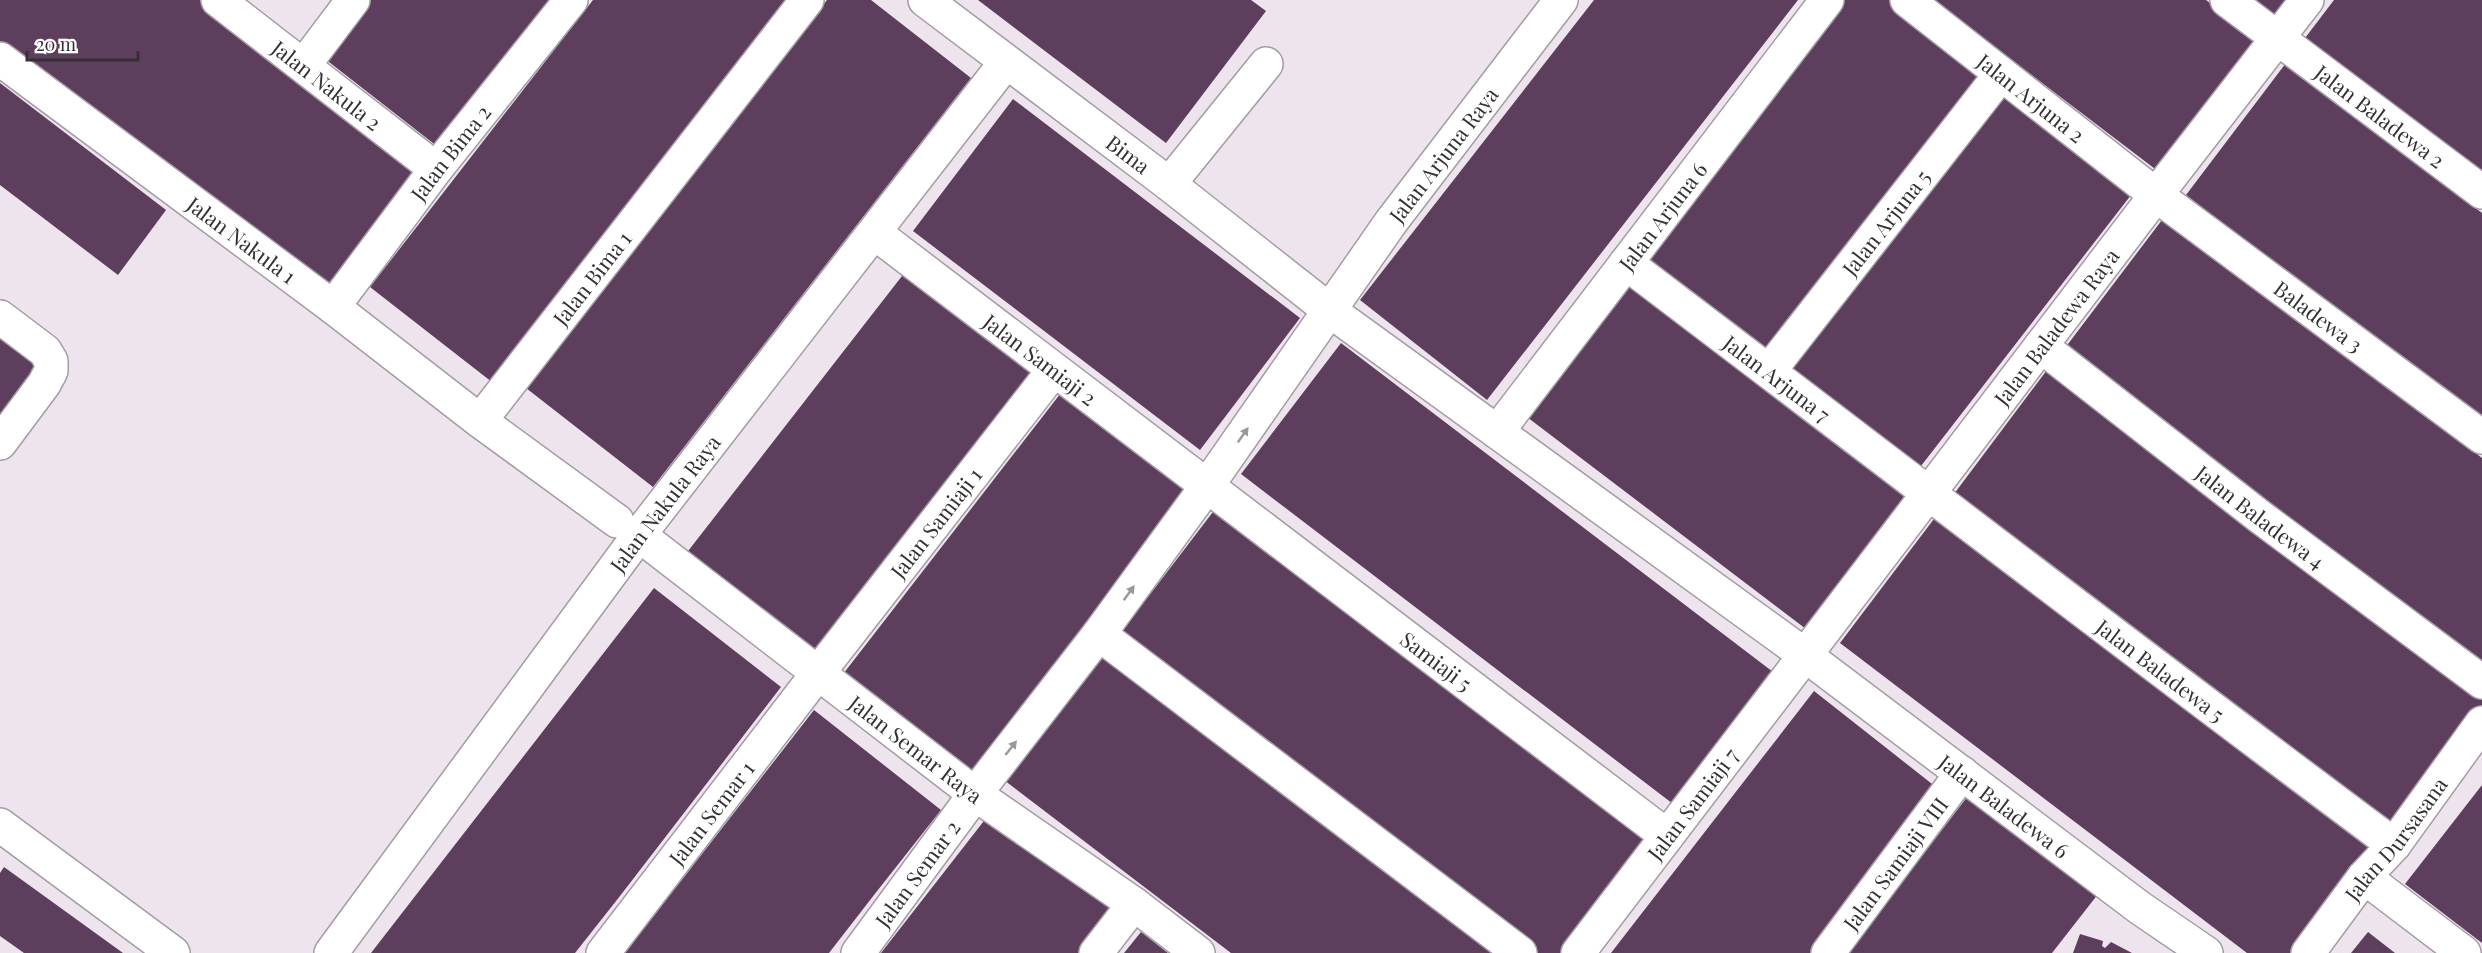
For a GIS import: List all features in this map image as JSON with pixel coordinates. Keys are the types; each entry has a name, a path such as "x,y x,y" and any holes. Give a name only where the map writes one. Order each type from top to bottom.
{"street":[{"name":"Jalan Nakula 2","path":"218,0 436,169"},
{"path":"304,65 353,0"},
{"name":"Jalan Bima 2","path":"333,307 436,169 571,0"},
{"name":"Jalan Bima 1","path":"480,421 807,0"},
{"name":"Bima","path":"925,0 1169,184 1329,310 1497,432"},
{"name":"Jalan Arjuna Raya","path":"1207,486 1391,222 1561,0"},
{"name":"Jalan Arjuna 6","path":"1497,432 1827,0"},
{"name":"Jalan Arjuna 2","path":"1907,0 2156,195"},
{"name":"Jalan Baladewa 2","path":"2227,0 2482,192"},
{"name":"Jalan Baladewa Raya","path":"1805,655 2307,0"},
{"name":"Jalan Nakula 1","path":"0,59 333,307 480,421"},
{"name":"Jalan Nakula Raya","path":"331,953 628,528 875,233 1006,62"},
{"path":"1169,184 1266,64"},
{"name":"Jalan Arjuna 5","path":"1769,371 2001,74"},
{"name":"Baladewa 3","path":"2156,195 2482,437"},
{"name":"Jalan Samiaji 2","path":"875,233 1207,486"},
{"name":"Jalan Arjuna 7","path":"1626,263 1929,492"},
{"path":"0,317 45,351 51,361 51,371 0,443"},
{"name":"Jalan Baladewa 4","path":"2041,346 2259,516 2482,682"},
{"name":"Jalan Samiaji 1","path":"818,673 1054,370"},
{"path":"480,421 628,528"},
{"name":"Jalan Baladewa 6","path":"1497,432 1805,655 2192,949"},
{"name":"Jalan Semar 2","path":"858,953 975,794 1099,634 1207,486"},
{"name":"Samiaji 5","path":"1207,486 1667,836"},
{"name":"Jalan Baladewa 5","path":"1929,492 2166,676 2394,844"},
{"name":"Jalan Semar Raya","path":"628,528 975,794 1134,904 1198,953"},
{"path":"1099,634 1520,953"},
{"name":"Jalan Samiaji 7","path":"1578,953 1805,655"},
{"name":"Jalan Semar 1","path":"603,953 818,673"},
{"name":"Jalan Dursasana","path":"2308,953 2364,877 2394,844 2482,723"},
{"name":"Jalan Samiaji VIII","path":"1828,953 1962,773"},
{"path":"0,825 174,953"},
{"path":"2364,877 2464,953"},
{"path":"1096,953 1134,904"}],"building":[{"path":"0,0 208,0 428,168 328,300 0,49"},
{"path":"362,0 567,0 447,154 320,55"},
{"path":"593,0 797,0 497,386 370,287"},
{"path":"827,0 871,0 971,78 653,487 526,388"},
{"path":"978,0 1251,0 1266,11 1166,143"},
{"path":"1594,0 1798,0 1487,400 1360,300"},
{"path":"1839,0 1899,0 1989,70 1765,359 1638,260"},
{"path":"1933,0 2206,0 2263,43 2163,175"},
{"path":"2247,0 2295,0 2277,24"},
{"path":"2334,0 2482,0 2482,186 2299,46"},
{"path":"2286,63 2482,213 2482,421 2186,195"},
{"path":"0,83 166,210 118,275 0,185"},
{"path":"2011,87 2138,186 1914,475 1786,375"},
{"path":"1013,99 1300,318 1200,450 913,231"},
{"path":"2165,216 2482,458 2482,666 2065,348"},
{"path":"909,267 1037,366 812,654 685,555"},
{"path":"1623,282 1910,501 1810,632 1523,414"},
{"path":"0,327 47,363 0,423"},
{"path":"1341,343 1781,678 1681,810 1241,474"},
{"path":"2050,366 2482,695 2482,712 2390,834 1951,498"},
{"path":"1064,389 1191,489 967,778 840,678"},
{"path":"1219,504 1658,839 1572,953 1535,953 1119,635"},
{"path":"1940,511 2379,846 2298,953 2247,953 1840,643"},
{"path":"654,588 781,687 620,896 575,953 371,953"},
{"path":"1105,648 1505,953 1231,953 1004,780"},
{"path":"1814,691 1941,791 1815,953 1611,953"},
{"path":"814,710 941,810 829,953 625,953"},
{"path":"2482,785 2482,943 2405,884"},
{"path":"1974,788 2102,889 2052,953 1848,953"},
{"path":"994,808 1121,907 1085,953 881,953"},
{"path":"4,867 123,953 24,953 0,936 0,873"},
{"path":"1141,932 1168,953 1124,953"},
{"path":"2368,932 2395,953 2351,953"},
{"path":"2080,934 2103,941 2102,946 2105,948 2111,942 2132,953 2073,953"}]}
